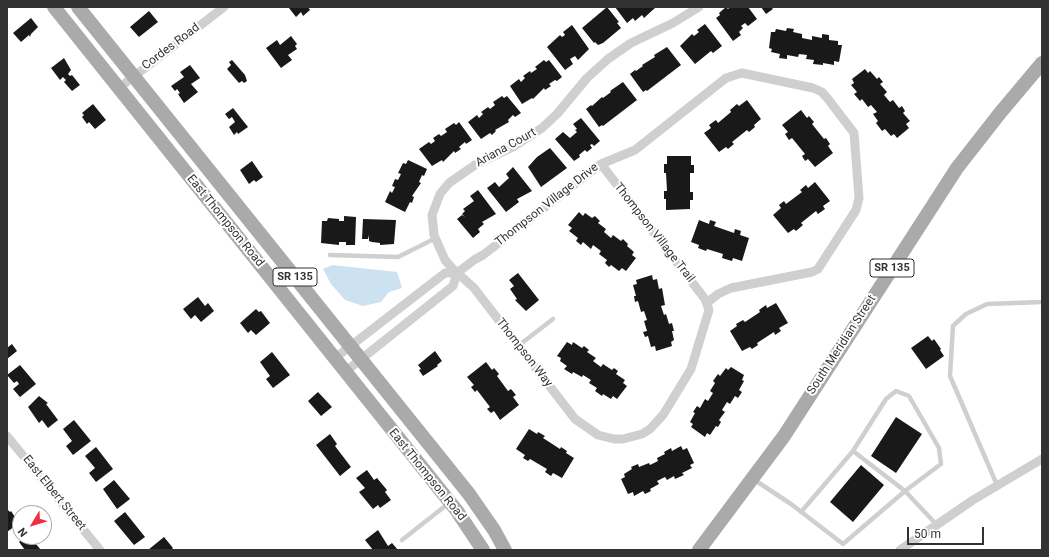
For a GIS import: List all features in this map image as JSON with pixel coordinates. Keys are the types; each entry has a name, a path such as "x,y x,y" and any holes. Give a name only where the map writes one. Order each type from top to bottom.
{"main road":[{"name":"East Thompson Road","path":"54,7 450,502 468,526 483,550"},
{"name":"East Thompson Road","path":"78,7 469,494 506,550"},
{"name":"South Meridian Street","path":"699,550 753,480 784,436 957,168 1000,112 1042,64"}],"street":[{"name":"Cordes Road","path":"118,88 224,7"},
{"name":"Ariana Court","path":"457,273 445,260 432,227 434,207 440,194 449,183 475,165 513,147 542,128 557,114 592,73 619,50 636,40 673,23 699,7"},
{"name":"Thompson Village Drive","path":"345,372 453,286 457,273 601,164 635,150 726,78 742,73 813,88 822,92 855,137 859,198 853,216 818,269 812,272 731,288 718,294 707,303"},
{"name":"Thompson Village Trail","path":"601,164 707,303"},
{"name":"Thompson Village Drive","path":"335,358 445,273 457,273"},
{"name":"Thompson Way","path":"457,273 474,288 575,419 591,431 609,439 623,439 642,434 657,423 691,369 709,315 707,303"},
{"name":"East Elbert Street","path":"7,436 100,550"},
{"path":"900,550 936,524 997,485 1042,459"}],"lane":[{"path":"330,255 398,257 436,238"},
{"path":"997,485 950,376 953,326 966,314 987,304 1042,302"},
{"path":"518,346 553,319"},
{"path":"753,480 801,512 843,544 905,491 941,464 939,448 909,396 896,391 886,399 853,451 801,512"},
{"path":"853,451 905,491 936,524"},
{"path":"402,540 450,502"}],"water":[{"path":"332,265 397,272 402,288 389,292 381,302 363,306 345,300 331,284 323,269"}],"building":[{"path":"308,7 310,10 303,16 301,12 296,17 289,8"},
{"path":"607,7 619,22 617,23 621,28 603,43 598,45 595,42 594,43 582,28"},
{"path":"615,7 656,7 644,18 642,15 635,21 633,18 627,23"},
{"path":"726,7 728,9 730,7 748,7 757,19 748,26 745,23 741,26 743,28 739,32 741,35 733,41 716,18"},
{"path":"761,7 771,7 773,9 766,14"},
{"path":"149,11 158,22 139,37 130,27"},
{"path":"31,18 38,27 30,37 29,35 21,42 13,33"},
{"path":"705,24 722,46 713,53 711,51 695,64 680,46 692,34 694,36 699,32 697,30"},
{"path":"572,25 589,49 578,60 575,56 570,59 573,64 565,70 547,47 560,35 562,37 565,35 563,32"},
{"path":"787,28 794,29 793,32 802,34 802,38 812,40 812,36 822,38 822,34 829,35 829,40 838,41 838,45 842,45 839,62 834,61 834,65 823,63 823,65 813,64 814,60 806,59 807,55 799,54 798,57 787,55 787,59 779,58 780,54 771,52 772,49 769,48 771,32 775,32 776,29 786,31"},
{"path":"291,36 297,44 295,46 297,49 288,55 292,60 281,68 266,48 277,40 280,45"},
{"path":"667,47 681,65 647,91 646,90 643,92 630,74 655,57 654,55"},
{"path":"64,58 71,70 68,74 70,76 72,75 80,85 72,91 64,82 66,80 63,77 60,80 51,68"},
{"path":"232,60 245,75 247,81 244,83 242,81 239,83 227,69 231,65 229,62"},
{"path":"544,60 546,62 549,60 562,77 549,84 551,86 545,90 544,88 533,99 532,98 522,104 510,86 519,79 521,82 525,78 523,76 530,71 531,73 537,69 535,67"},
{"path":"190,65 200,78 191,84 198,92 184,103 178,94 180,93 177,89 175,91 171,86 184,77 180,72"},
{"path":"865,69 868,73 870,71 877,79 879,77 883,82 880,84 887,92 884,95 890,102 893,100 899,108 902,106 905,111 903,113 910,121 906,124 909,128 897,138 894,134 891,136 885,129 882,131 876,123 878,121 873,114 877,112 871,105 868,107 862,99 860,101 854,94 857,92 851,85 854,83 852,79"},
{"path":"623,82 637,100 603,126 602,125 599,127 586,109"},
{"path":"502,96 504,98 507,96 521,113 515,117 513,115 508,120 509,122 495,130 496,131 492,135 490,133 481,139 468,122 477,115 479,118 483,114 481,112 488,107 490,109 495,105 493,102"},
{"path":"747,100 761,119 749,132 747,130 732,142 734,144 728,149 726,147 719,152 704,133 711,128 709,125 716,120 718,123 731,112 730,110 737,104 739,106"},
{"path":"93,104 106,120 95,129 89,122 87,124 82,117 84,115 82,113"},
{"path":"233,108 248,127 234,135 229,127 235,122 232,117 229,119 225,114"},
{"path":"801,110 807,118 809,116 814,122 812,124 824,139 826,138 830,144 828,146 833,153 815,167 808,159 805,161 802,156 805,154 792,138 789,140 785,134 788,132 782,125"},
{"path":"581,118 600,141 594,146 592,144 590,145 592,148 587,152 585,150 579,155 580,157 574,161 555,139 563,132 570,138 577,132 575,130 577,129 573,124"},
{"path":"459,122 472,140 466,144 465,142 459,147 461,149 455,153 454,151 443,162 442,160 432,166 419,149 429,142 431,144 435,141 433,138 439,134 441,136 447,132 445,129 454,123 456,125"},
{"path":"550,148 567,168 541,187 528,167 537,157"},
{"path":"667,156 691,156 691,165 694,165 694,173 690,173 690,192 693,192 693,200 690,200 690,209 666,210 664,191 667,191 664,164 667,164"},
{"path":"408,160 427,169 419,182 421,183 412,196 414,197 412,203 410,202 405,212 385,202 390,191 392,193 395,187 392,186 395,179 398,180 401,174 398,173 403,163 406,164"},
{"path":"252,161 263,177 256,182 254,180 249,184 240,170"},
{"path":"513,167 532,191 517,199 519,202 506,212 487,188 495,182 499,187 509,178 506,174"},
{"path":"815,182 830,201 823,206 825,209 818,214 816,211 801,223 803,225 796,231 794,229 788,233 773,215 781,208 779,205 784,201 786,204 802,192 800,190 806,185 808,188"},
{"path":"478,190 496,214 482,222 484,224 478,229 480,232 473,238 457,219 462,215 465,217 462,214 465,211 463,209 474,201 470,196"},
{"path":"579,212 583,216 585,213 592,218 595,216 600,221 598,223 606,229 604,232 611,238 613,235 621,241 623,239 628,244 627,246 634,252 632,255 636,258 626,271 622,268 619,271 611,265 609,267 605,263 607,260 599,254 601,251 593,245 591,249 583,242 581,245 576,241 578,238 569,231 572,228 568,225"},
{"path":"344,216 356,217 355,245 346,245 346,242 339,242 339,245 321,243 322,221 327,221 328,218 344,221"},
{"path":"363,219 396,220 394,244 380,245 380,243 369,241 369,235 368,239 362,239"},
{"path":"699,220 709,224 710,220 716,222 714,226 734,233 735,229 741,231 740,235 749,238 742,261 733,258 732,261 722,258 723,254 698,248 699,245 691,242"},
{"path":"518,273 539,300 526,311 515,300 517,299 510,289 514,286 509,280"},
{"path":"652,275 653,280 657,279 659,289 662,288 665,305 661,306 664,315 666,314 669,324 672,323 674,331 672,331 674,340 671,342 672,346 656,351 655,346 651,347 648,336 645,337 643,332 647,331 644,321 647,320 644,311 641,312 638,301 635,302 634,296 636,296 633,285 637,284 636,280"},
{"path":"198,297 205,306 208,303 214,311 201,322 195,315 191,319 183,309"},
{"path":"776,303 788,323 779,328 781,331 775,335 774,332 757,343 758,345 752,349 750,347 742,351 730,331 737,326 736,324 743,320 745,322 760,312 759,310 766,305 767,308"},
{"path":"256,309 259,312 261,311 270,323 256,335 251,330 248,333 240,323"},
{"path":"928,336 932,341 934,339 944,356 926,369 911,348"},
{"path":"567,342 572,345 573,342 582,348 584,346 589,350 587,352 596,358 593,361 601,367 603,364 612,370 614,368 618,371 616,374 625,380 623,383 627,386 617,399 613,396 611,399 603,394 602,396 595,391 597,388 589,383 591,380 583,375 582,377 573,372 572,374 564,369 567,366 560,361 561,358 557,356"},
{"path":"12,344 17,351 7,359 7,348"},
{"path":"435,351 442,361 437,365 438,366 423,376 418,365"},
{"path":"272,352 290,375 273,388 266,379 270,376 260,362"},
{"path":"486,362 492,370 494,368 499,374 497,376 508,391 511,389 516,395 513,397 519,405 500,420 494,411 491,413 487,409 490,407 477,390 475,392 471,387 474,385 467,377"},
{"path":"20,365 36,384 20,397 13,389 19,384 17,381 14,383 7,375"},
{"path":"731,367 744,375 742,380 744,381 739,390 742,392 738,398 735,396 730,404 727,402 722,410 725,412 719,420 721,422 718,427 716,426 710,435 707,433 705,437 691,427 693,424 690,422 695,413 693,412 697,406 700,408 705,399 708,401 713,393 710,391 715,383 713,381 718,374 720,376 726,368 728,370"},
{"path":"318,392 332,407 321,416 308,401"},
{"path":"39,396 48,403 46,404 58,420 48,428 42,420 39,423 28,407"},
{"path":"896,417 922,434 896,473 871,456"},
{"path":"74,420 91,441 73,455 66,446 72,441 63,429"},
{"path":"529,429 537,434 538,432 545,436 543,438 560,449 561,447 567,451 566,453 574,458 562,478 553,473 551,476 545,472 547,469 530,459 528,461 523,458 525,455 516,449"},
{"path":"330,434 337,444 335,446 351,467 340,476 316,445"},
{"path":"681,446 683,450 687,448 694,463 690,465 692,468 682,473 684,475 675,479 674,476 667,480 665,477 657,481 659,484 645,494 643,491 634,496 633,492 628,494 621,479 625,477 624,474 632,469 631,467 638,464 639,467 649,463 650,465 658,461 657,458 665,454 664,452 671,448 672,451"},
{"path":"96,447 113,469 96,482 89,473 95,468 85,456"},
{"path":"861,465 884,485 853,522 830,502"},
{"path":"367,470 374,480 377,478 387,490 385,492 391,500 380,508 378,505 373,509 359,492 365,488 356,478"},
{"path":"114,480 130,499 117,509 103,489"},
{"path":"7,509 12,512 12,528 7,532"},
{"path":"125,512 145,537 134,545 114,521"},
{"path":"378,530 388,546 392,543 398,550 373,550 365,540"},
{"path":"164,537 173,548 171,550 148,550"},
{"path":"21,545 37,545 41,550 25,550"}]}
